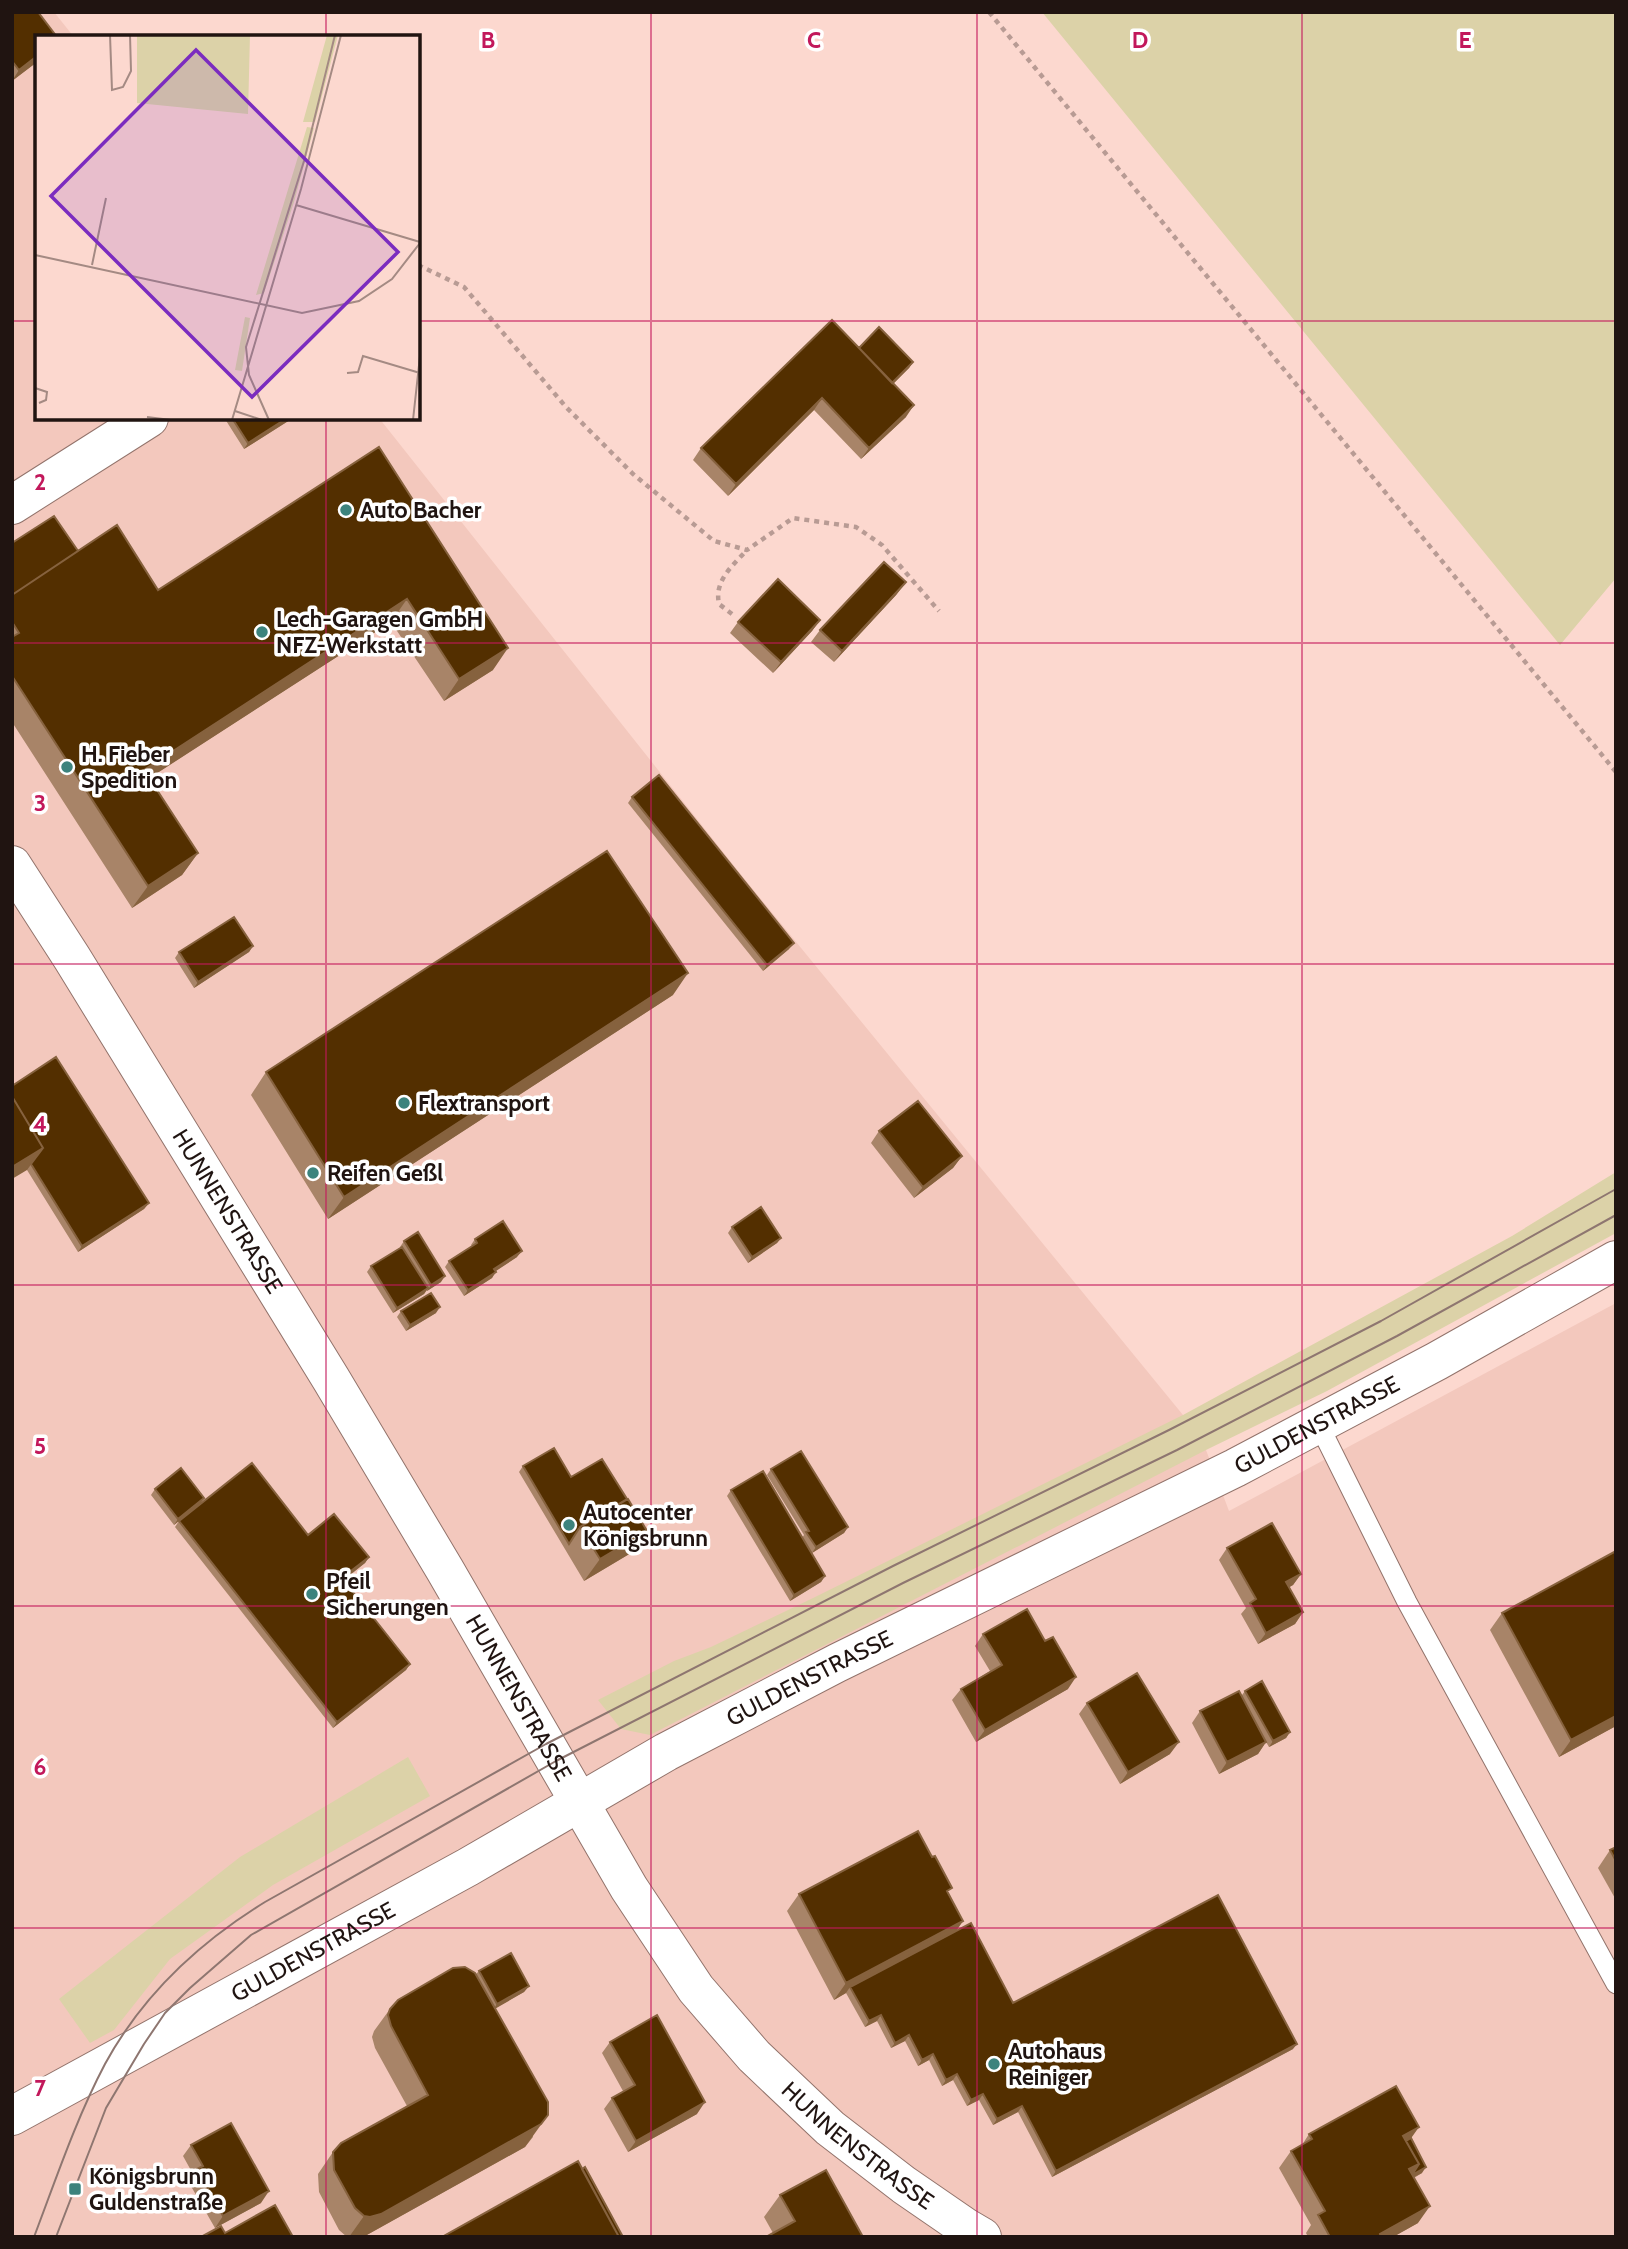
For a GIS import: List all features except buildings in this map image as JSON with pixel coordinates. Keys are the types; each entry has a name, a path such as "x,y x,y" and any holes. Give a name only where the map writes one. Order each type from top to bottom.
{"street":[{"path":"12,505 146,420"},
{"name":"HUNNENSTRASSE","path":"12,865 331,1379 629,1888 696,1989 754,2056 830,2128 904,2185 982,2237"},
{"name":"GULDENSTRASSE","path":"12,2116 468,1867 666,1752 837,1662 1235,1468 1437,1361 1616,1260"}],"lane":[{"path":"1318,1423 1407,1602 1616,1984"}],"path":[{"path":"989,12 1616,772"},
{"path":"420,266 464,287 566,407 633,474 714,541 747,550"},
{"path":"732,614 719,604 717,593 720,582 747,550 793,519 856,527 882,545 939,611"}],"shaded area":[{"path":"12,12 54,12 72,35 35,35 35,420 381,420 743,877 1183,1415 1206,1450 1229,1511 1616,1303 1616,2237 12,2237"},
{"path":"1042,12 1616,12 1616,578 1560,645"},
{"path":"1616,1172 1616,1233 1327,1391 1206,1450 650,1735 621,1729 598,1700 674,1661 711,1647 809,1600 1183,1415 1512,1236"},
{"path":"408,1757 430,1796 273,1885 170,1959 114,2030 90,2043 59,1999 240,1857"}],"tram line":[{"path":"34,2237 85,2106 120,2039 136,2016 174,1973 218,1935 265,1902 546,1744 1381,1321 1616,1189"},
{"path":"56,2237 106,2108 144,2044 165,2013 251,1935 556,1761 903,1583 1177,1450 1397,1336 1616,1215"}],"place":[{"name":"Auto Bacher","path":"346,510"},
{"name":"Lech-Garagen GmbH NFZ-Werkstatt","path":"262,632"},
{"name":"H. Fieber Spedition","path":"67,767"},
{"name":"Flextransport","path":"404,1103"},
{"name":"Reifen Geßl","path":"313,1173"},
{"name":"Autocenter Königsbrunn","path":"569,1525"},
{"name":"Pfeil Sicherungen","path":"312,1594"},
{"name":"Autohaus Reiniger","path":"994,2064"},
{"name":"Königsbrunn Guldenstraße","path":"75,2189"}]}
